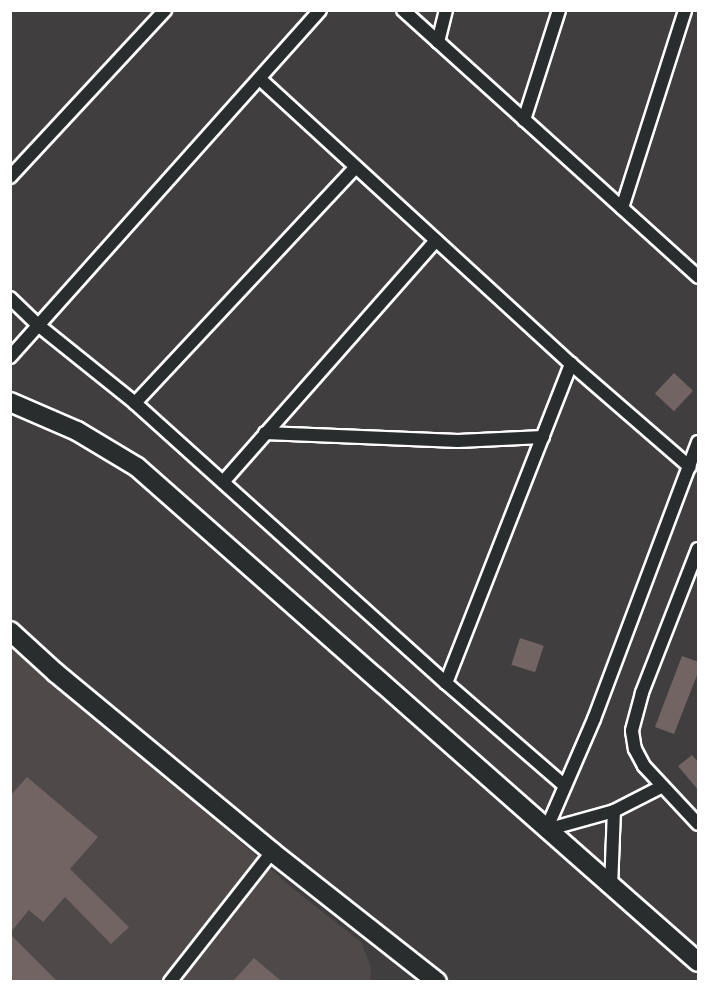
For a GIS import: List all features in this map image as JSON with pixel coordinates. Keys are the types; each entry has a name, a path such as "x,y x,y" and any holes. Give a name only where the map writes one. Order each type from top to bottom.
{"main road":[{"path":"10,402 77,432 136,467 611,888 652,920 699,963"},
{"path":"10,631 272,852 437,981"}],"street":[{"path":"10,177 165,10"},
{"path":"10,357 320,10"},
{"path":"402,10 699,277"},
{"path":"438,42 446,10"},
{"path":"524,120 559,10"},
{"path":"622,208 685,10"},
{"path":"260,79 571,364 690,467"},
{"path":"135,403 356,167"},
{"path":"224,482 435,240"},
{"path":"10,298 38,325 135,403 446,683 565,786"},
{"path":"446,683 571,364"},
{"path":"265,433 458,441 543,437"},
{"path":"546,830 594,719 699,442"},
{"path":"697,557 646,683 632,731 635,749 661,787 699,824"},
{"path":"546,830 614,811 661,787"},
{"path":"611,888 614,811"},
{"path":"170,981 272,852"}],"shaded area":[{"path":"10,640 296,891 361,942 371,967 370,981 11,981"}],"building":[{"path":"674,373 693,391 674,411 655,393"},
{"path":"520,638 544,646 535,672 511,665"},
{"path":"682,656 699,662 699,670 674,734 655,727"},
{"path":"692,755 699,763 699,791 678,766"},
{"path":"27,777 98,837 70,869 129,927 111,944 65,897 43,922 29,910 10,933 10,796"},
{"path":"10,934 57,981 10,981"},
{"path":"254,958 281,981 233,981"}]}
